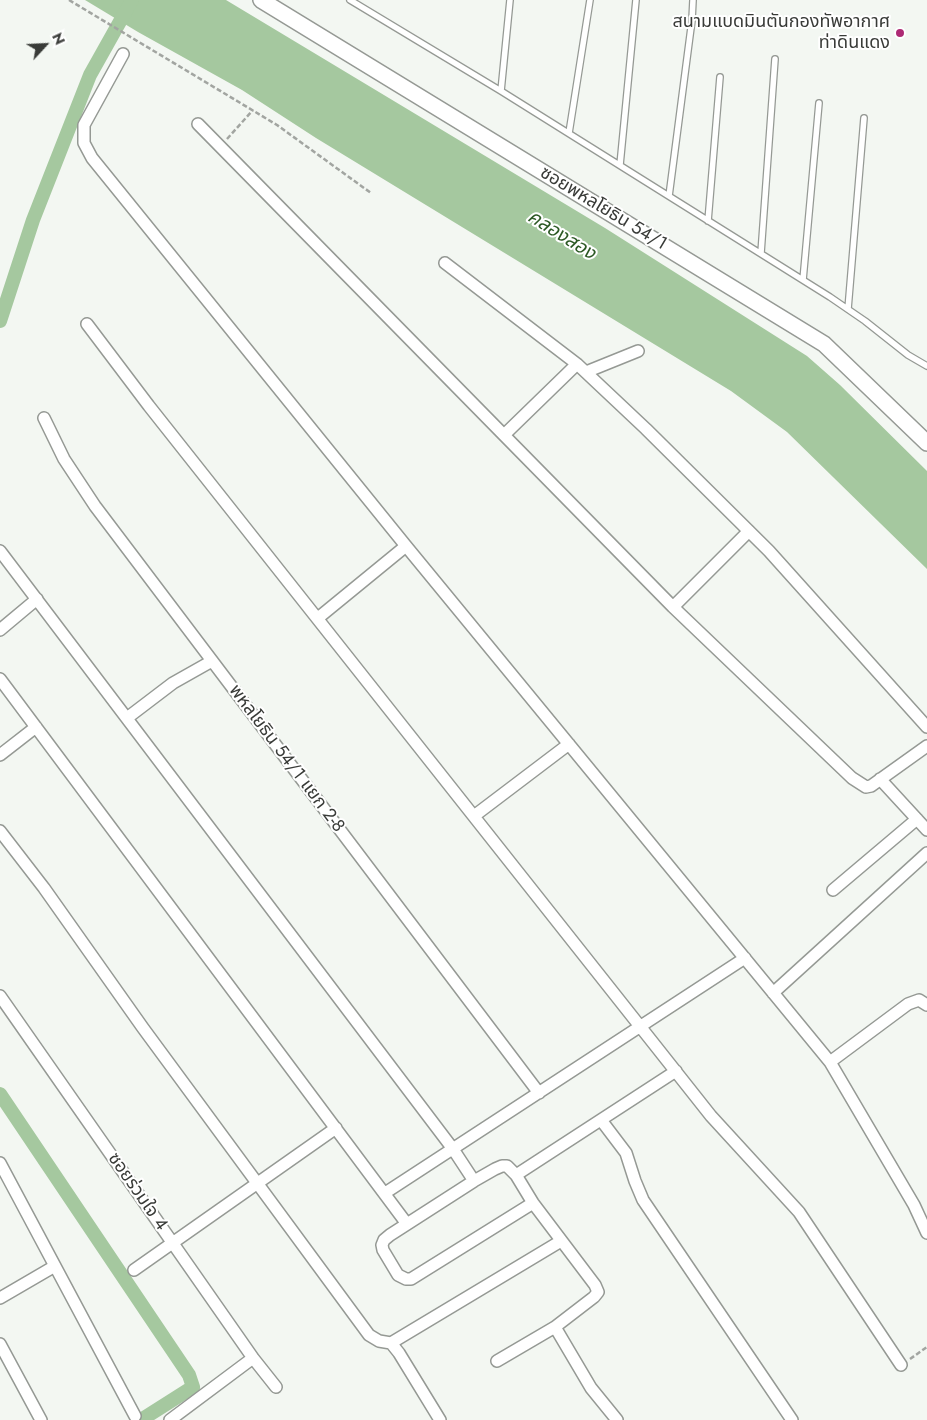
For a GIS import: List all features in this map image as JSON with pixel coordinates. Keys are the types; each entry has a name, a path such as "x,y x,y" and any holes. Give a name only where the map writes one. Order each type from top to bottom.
{"street":[{"name":"ซอยพหลโยธิน 54/1","path":"261,0 824,344 927,443"},
{"path":"123,54 84,125 84,144 92,158 406,546 830,1062 914,1206 927,1233"},
{"path":"198,124 672,607 852,778 866,787 871,786 927,746"},
{"path":"445,262 582,368 769,550 927,728"},
{"path":"87,324 149,406 711,1116 799,1212 848,1289 901,1365"},
{"path":"504,435 582,368 638,351"},
{"name":"พหลโยธิน 54/1 แยก 2-8","path":"44,418 64,459 95,506 539,1093"},
{"path":"672,607 749,531"},
{"path":"318,618 406,546"},
{"path":"0,551 453,1149 474,1181"},
{"path":"0,630 37,599"},
{"path":"127,718 174,683 212,660"},
{"path":"0,679 408,1224"},
{"path":"0,755 36,727"},
{"path":"474,816 569,744"},
{"path":"880,779 927,830"},
{"path":"833,890 916,819"},
{"path":"0,831 44,888 143,1028 369,1335 379,1341 391,1343 561,1241"},
{"path":"773,993 927,853"},
{"path":"385,1193 745,958"},
{"name":"ซอยร่วมใจ 4","path":"0,996 253,1358 276,1387"},
{"path":"830,1062 908,1004 919,1000 927,1005"},
{"path":"516,1175 676,1070"},
{"path":"601,1120 626,1153 643,1200 792,1420"},
{"path":"134,1270 336,1128"},
{"path":"0,1163 135,1416"},
{"path":"497,1361 555,1327 598,1292 595,1285 533,1204 516,1175 507,1166 502,1166 474,1181 390,1235 384,1240 382,1245 398,1274 406,1279 415,1277 533,1204"},
{"path":"0,1298 55,1266"},
{"path":"555,1327 591,1388 617,1420"},
{"path":"391,1343 399,1353 434,1417"},
{"path":"0,1344 41,1420"},
{"path":"170,1420 253,1358"}],"lane":[{"path":"350,0 501,91 804,280 908,355 927,366"},
{"path":"501,91 510,0"},
{"path":"569,133 590,0"},
{"path":"620,165 636,0"},
{"path":"669,196 693,0"},
{"path":"761,253 775,59"},
{"path":"708,220 720,77"},
{"path":"804,280 819,103"},
{"path":"848,310 864,118"}],"path":[{"path":"69,0 277,125 372,193"},
{"path":"220,146 253,110"},
{"path":"901,1365 927,1347"}],"water":[{"name":"คลองสอง","path":"85,0 226,0 605,228 807,356 840,385 927,471 927,569 787,432 731,391 316,138 242,90"}],"waterway":[{"path":"0,321 33,220 90,75 132,0"},
{"path":"0,1094 189,1375 193,1387 141,1420"}],"place":[{"name":"สนามแบดมินตันกองทัพอากาศ ท่าดินแดง","path":"900,33"}]}
